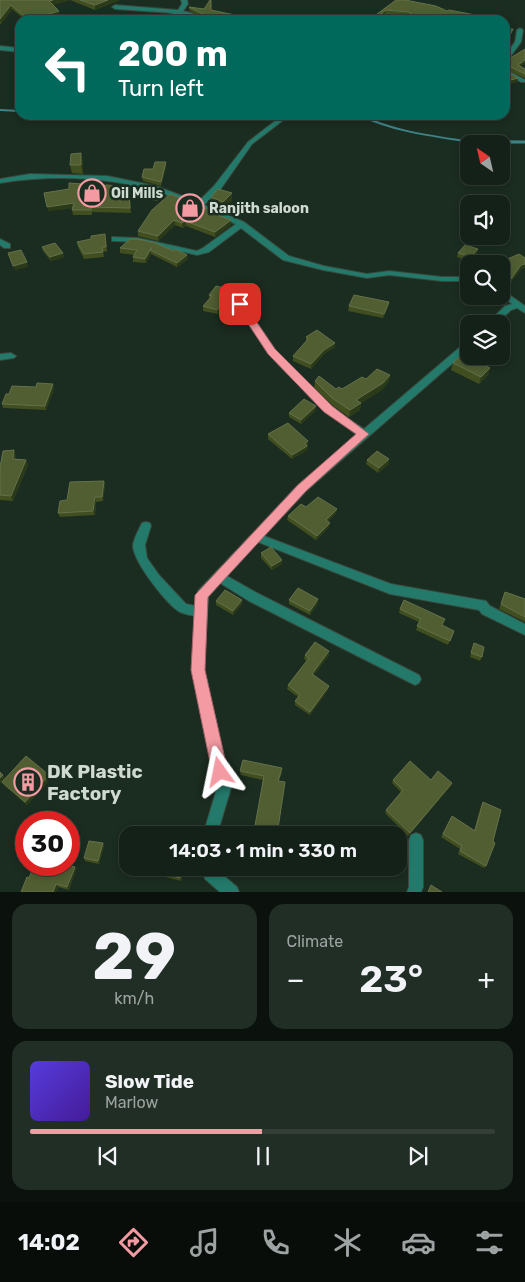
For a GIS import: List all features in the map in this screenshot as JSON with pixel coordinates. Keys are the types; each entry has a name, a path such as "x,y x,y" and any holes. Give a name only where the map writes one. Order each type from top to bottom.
{"street":[{"path":"173,15 180,12 185,4 184,0"},
{"path":"115,6 180,12 192,15"},
{"path":"510,50 518,42 520,30"},
{"path":"0,48 15,50"},
{"path":"510,74 523,81"},
{"path":"199,205 217,188 250,143 280,120"},
{"path":"0,181 30,176 107,178 153,188 199,205 241,224 286,258 323,268 367,276 389,273 442,279 460,279"},
{"path":"115,239 138,240 197,253 206,250 241,224"},
{"path":"510,298 522,307"},
{"path":"240,304 272,352 328,409 363,434"},
{"path":"501,315 508,308 522,307"},
{"path":"213,826 224,788 198,670 202,595 302,488 460,352"},
{"path":"0,357 11,356"},
{"path":"146,526 139,546 142,559 155,578 183,608 201,612"},
{"path":"256,537 390,589 482,605 486,610 525,630"},
{"path":"219,576 253,597 415,679"},
{"path":"414,892 416,887 416,840"},
{"path":"212,876 232,892"}],"building":[{"path":"0,0 53,0 49,1 59,11 46,15 23,15 11,5 0,19"},
{"path":"80,0 108,0 95,5"},
{"path":"211,0 211,10 235,15 205,15 189,7 204,9"},
{"path":"396,0 405,0 475,15 412,15 409,12 386,10 382,13 382,15 376,15"},
{"path":"525,49 525,60 518,65 525,69 525,74 510,66 510,58"},
{"path":"510,73 518,78 511,80"},
{"path":"81,153 81,165 70,165 71,154"},
{"path":"155,162 166,162 161,182 142,177 144,169 153,169"},
{"path":"69,183 83,184 83,187 107,185 117,186 116,189 129,189 130,208 91,207 91,210 72,210 74,203 47,207 44,193 69,189"},
{"path":"140,185 159,190 157,196 138,194"},
{"path":"218,189 232,193 223,202 211,197"},
{"path":"170,194 231,220 215,232 185,221 182,223 174,220 158,236 138,231 152,210"},
{"path":"105,234 106,247 102,247 103,252 84,254 77,242 91,239 91,236"},
{"path":"130,239 155,243 187,255 177,263 150,250 145,259 133,257 137,250 120,248"},
{"path":"55,243 63,253 50,257 42,247"},
{"path":"465,245 478,249 473,255 458,253"},
{"path":"21,250 27,262 13,266 8,253"},
{"path":"519,254 525,258 525,264 521,265 510,280 510,258"},
{"path":"216,286 233,290 217,310 203,306 212,296 209,295"},
{"path":"354,295 389,302 384,314 349,306"},
{"path":"317,330 335,343 324,350 311,364 293,356 308,339 306,337"},
{"path":"460,356 460,365 484,365 490,368 481,377 453,363"},
{"path":"377,369 390,375 383,383 356,400 361,403 350,410 332,398 315,381 319,376 336,389 339,387 342,389 362,377 366,379"},
{"path":"37,383 53,384 45,406 2,404 12,386 36,387"},
{"path":"304,399 316,406 301,420 289,413"},
{"path":"288,423 308,441 305,443 307,446 292,455 268,434"},
{"path":"14,450 13,459 26,460 11,496 0,495 0,467 3,451"},
{"path":"377,451 389,459 379,468 367,460"},
{"path":"104,481 102,497 95,497 93,511 58,513 60,501 67,500 70,482"},
{"path":"318,497 337,509 326,520 330,523 317,536 288,516 301,504 306,507"},
{"path":"271,547 282,560 272,566 261,553"},
{"path":"298,588 318,599 310,611 289,600"},
{"path":"225,590 242,600 233,611 216,601"},
{"path":"505,592 525,599 525,617 501,604"},
{"path":"404,600 445,619 442,625 454,631 450,641 417,626 421,619 400,609"},
{"path":"315,642 329,651 312,674 329,686 310,712 295,701 300,695 288,685 309,658 305,655"},
{"path":"474,643 484,647 482,657 471,653"},
{"name":"DK Plastic Factory","path":"26,756 49,775 25,802 2,782"},
{"path":"243,760 282,768 278,781 285,782 278,826 255,826 264,776 240,771"},
{"path":"410,761 431,780 438,771 452,783 410,833 407,830 407,826 403,826 386,810 403,790 393,780"},
{"path":"483,802 501,810 493,841 495,843 486,866 460,851 462,846 443,834 452,816 475,831"},
{"path":"89,841 103,843 98,861 84,858"},
{"path":"30,876 71,876 67,887 56,884 53,892 21,892 27,877 29,878"},
{"path":"431,885 442,892 428,892"}],"waterway":[{"path":"0,110 15,111"},
{"path":"372,120 402,130 460,140"},
{"path":"510,142 525,142 510,142"}],"place":[{"name":"Oil Mills","path":"92,193"},
{"name":"Ranjith saloon","path":"190,208"},
{"name":"DK Plastic Factory","path":"28,782"}],"route":[{"path":"220,772 198,670 202,595 302,488 363,434 328,409 272,352 240,304"}]}
